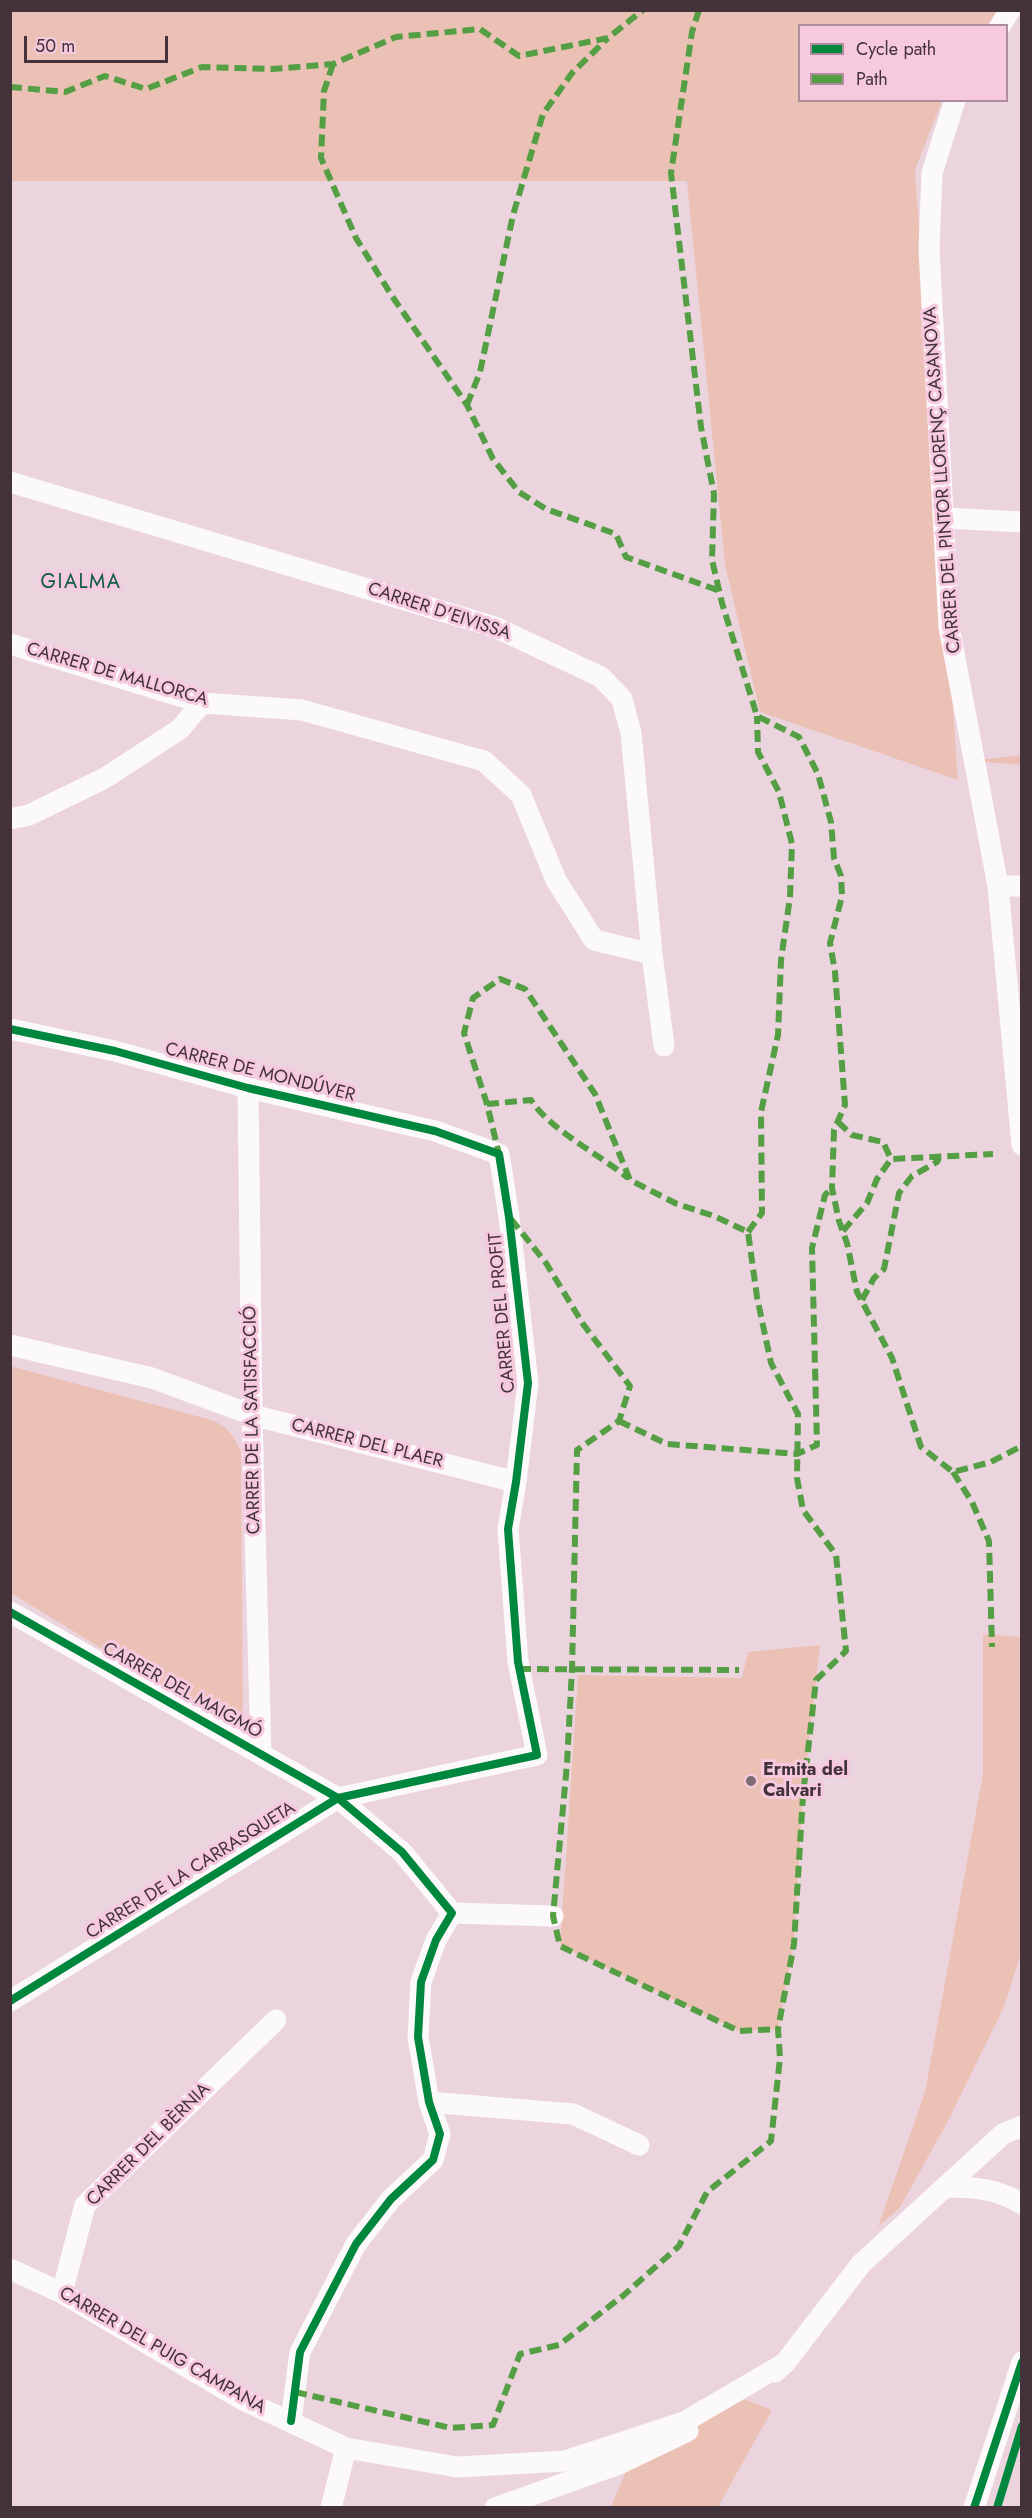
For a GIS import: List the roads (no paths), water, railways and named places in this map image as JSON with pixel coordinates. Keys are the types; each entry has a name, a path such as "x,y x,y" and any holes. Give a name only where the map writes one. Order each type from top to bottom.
{"street":[{"path":"1001,24 1010,10"},
{"name":"CARRER DEL PINTOR LLORENÇ CASANOVA","path":"954,102 932,172 929,249 949,627 998,886 1022,1145"},
{"name":"CARRER D'EIVISSA","path":"10,482 495,627 601,677 622,699 631,733 652,954 664,1046"},
{"path":"944,518 1022,522"},
{"name":"CARRER DE MALLORCA","path":"10,644 202,703 302,710 484,761 521,795 556,879 594,940 652,954"},
{"path":"10,819 29,815 105,778 180,729 202,703"},
{"path":"998,886 1022,886"},
{"name":"CARRER DE MONDÚVER","path":"10,1029 116,1051 248,1088 435,1131 499,1154"},
{"name":"CARRER DE LA SATISFACCIÓ","path":"248,1088 252,1415 261,1753"},
{"name":"CARRER DEL PROFIT","path":"499,1154 509,1217 528,1383 508,1529 518,1662 537,1755"},
{"name":"CARRER DEL PLAER","path":"10,1345 152,1378 252,1415 516,1482"},
{"name":"CARRER DEL MAIGMÓ","path":"10,1612 338,1798 402,1852 452,1913"},
{"name":"CARRER DE LA CARRASQUETA","path":"10,2001 338,1798 537,1755"},
{"path":"291,2421 300,2352 356,2244 391,2199 433,2160 440,2134 429,2102 418,2037 421,1982 436,1940 452,1913 553,1916"},
{"name":"CARRER DEL BÈRNIA","path":"63,2293 85,2205 276,2020"},
{"path":"429,2102 573,2114 639,2145"},
{"path":"495,2508 619,2464 668,2442 744,2399 785,2363 861,2264 1003,2134 1022,2126"},
{"path":"982,2154 1022,2142"},
{"path":"947,2187 982,2188 1010,2197 1022,2204"},
{"name":"CARRER DEL PUIG CAMPANA","path":"10,2269 63,2293 241,2399 346,2448 457,2467 565,2461 684,2422 785,2363"},
{"path":"974,2508 1022,2362"},
{"path":"331,2508 346,2448"},
{"path":"531,2463 540,2475 535,2495"}],"place":[{"name":"Ermita del Calvari","path":"751,1781"}],"district":[{"name":"GIALMA","path":"81,583"}]}
